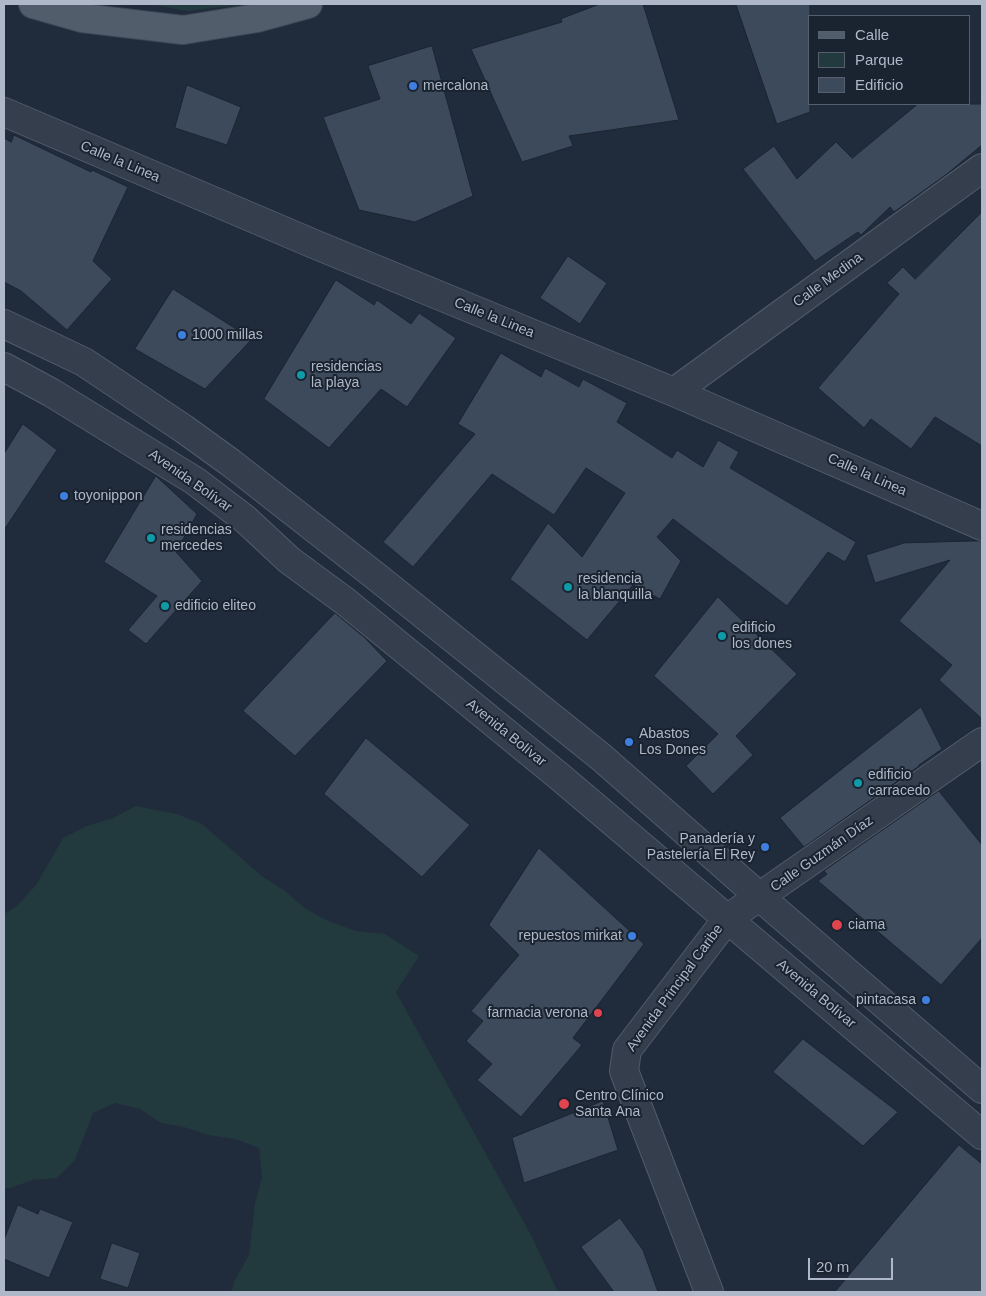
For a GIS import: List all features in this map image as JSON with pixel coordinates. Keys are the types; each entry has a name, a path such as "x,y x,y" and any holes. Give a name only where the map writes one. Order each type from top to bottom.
{"main road":[{"path":"33,4 82,18 183,30 257,18 308,4"}],"street":[{"name":"Calle la Linea","path":"4,112 324,248 674,392 982,526"},
{"name":"Calle Medina","path":"674,392 982,168"},
{"path":"4,324 84,362 231,463 601,757 982,1089"},
{"name":"Avenida Bolívar","path":"4,367 52,393 195,481 245,519 290,560 346,602 537,758 982,1134"},
{"name":"Calle Guzmán Díaz","path":"760,897 982,742"},
{"name":"Avenida Principal Caribe","path":"709,1292 624,1071 627,1050 727,919 760,897"}],"green space":[{"path":"151,4 247,4 187,11"},
{"path":"136,806 177,814 202,824 263,877 284,890 303,907 326,920 356,931 385,934 419,956 396,992 531,1235 558,1292 231,1292 235,1280 249,1255 255,1203 262,1178 259,1148 235,1139 208,1135 184,1127 161,1123 140,1109 115,1103 93,1113 75,1160 57,1178 33,1180 10,1188 4,1188 4,914 17,906 36,885 63,838 87,826 113,818"}],"building":[{"path":"600,4 643,4 679,120 569,136 573,146 522,162 471,49 562,22 561,19"},
{"path":"736,4 810,4 810,15 808,15 808,105 810,105 810,112 777,124"},
{"path":"432,46 473,196 415,222 359,210 323,117 380,99 368,66"},
{"path":"187,85 241,107 227,145 175,128"},
{"path":"982,104 982,145 947,174 894,212 890,207 861,235 858,232 815,261 743,169 774,146 797,179 836,142 852,158 917,105"},
{"path":"14,135 91,172 92,170 128,187 93,261 112,279 67,330 21,291 4,282 4,138 11,142"},
{"path":"982,212 982,446 935,417 911,449 871,419 864,428 818,388 899,294 887,283 903,267 915,279"},
{"path":"568,256 607,283 580,324 540,298"},
{"path":"336,280 374,305 377,300 411,324 419,313 456,338 407,407 381,389 329,448 264,399"},
{"path":"173,289 252,339 205,389 135,349"},
{"path":"501,353 541,377 545,368 579,387 583,379 627,403 617,422 672,458 677,450 703,467 718,440 739,452 730,468 856,542 845,562 828,552 787,606 673,519 657,537 681,561 660,599 633,585 587,640 510,579 548,523 582,557 625,493 586,468 554,515 492,474 413,567 383,542 475,434 458,424"},
{"path":"23,424 57,450 4,530 4,454"},
{"name":"residencias mercedes","path":"156,476 197,514 176,552 202,581 146,644 128,630 157,596 104,562"},
{"path":"982,541 982,719 939,680 952,665 899,621 950,560 875,583 866,555 904,543"},
{"name":"edificio los dones","path":"718,597 797,674 736,736 753,755 713,794 686,766 718,734 654,676"},
{"path":"335,613 365,638 387,661 295,756 243,711"},
{"name":"edificio carracedo","path":"921,707 942,749 804,847 780,818"},
{"path":"366,738 470,825 422,877 324,794"},
{"path":"939,791 982,845 982,938 941,985 818,881 827,874 824,871"},
{"path":"539,848 644,944 573,1038 582,1045 521,1117 477,1080 492,1064 466,1041 483,1021 471,1011 519,955 489,925"},
{"path":"803,1039 898,1112 863,1146 773,1072"},
{"path":"603,1101 618,1150 524,1183 512,1138"},
{"path":"959,1145 982,1164 982,1292 835,1292"},
{"path":"18,1205 38,1214 40,1209 73,1222 49,1278 4,1259 4,1240"},
{"path":"620,1218 643,1250 658,1292 614,1292 581,1247"},
{"path":"112,1243 140,1253 128,1288 100,1279"}],"place":[{"name":"mercalona","path":"413,86"},
{"name":"1000 millas","path":"182,335"},
{"name":"residencias la playa","path":"301,375"},
{"name":"toyonippon","path":"64,496"},
{"name":"residencias mercedes","path":"151,538"},
{"name":"residencia la blanquilla","path":"568,587"},
{"name":"edificio eliteo","path":"165,606"},
{"name":"edificio los dones","path":"722,636"},
{"name":"Abastos Los Dones","path":"629,742"},
{"name":"edificio carracedo","path":"858,783"},
{"name":"Panadería y Pastelería El Rey","path":"765,847"},
{"name":"ciama","path":"837,925"},
{"name":"repuestos mirkat","path":"632,936"},
{"name":"pintacasa","path":"926,1000"},
{"name":"farmacia verona","path":"598,1013"},
{"name":"Centro Clínico Santa Ana","path":"564,1104"}]}
